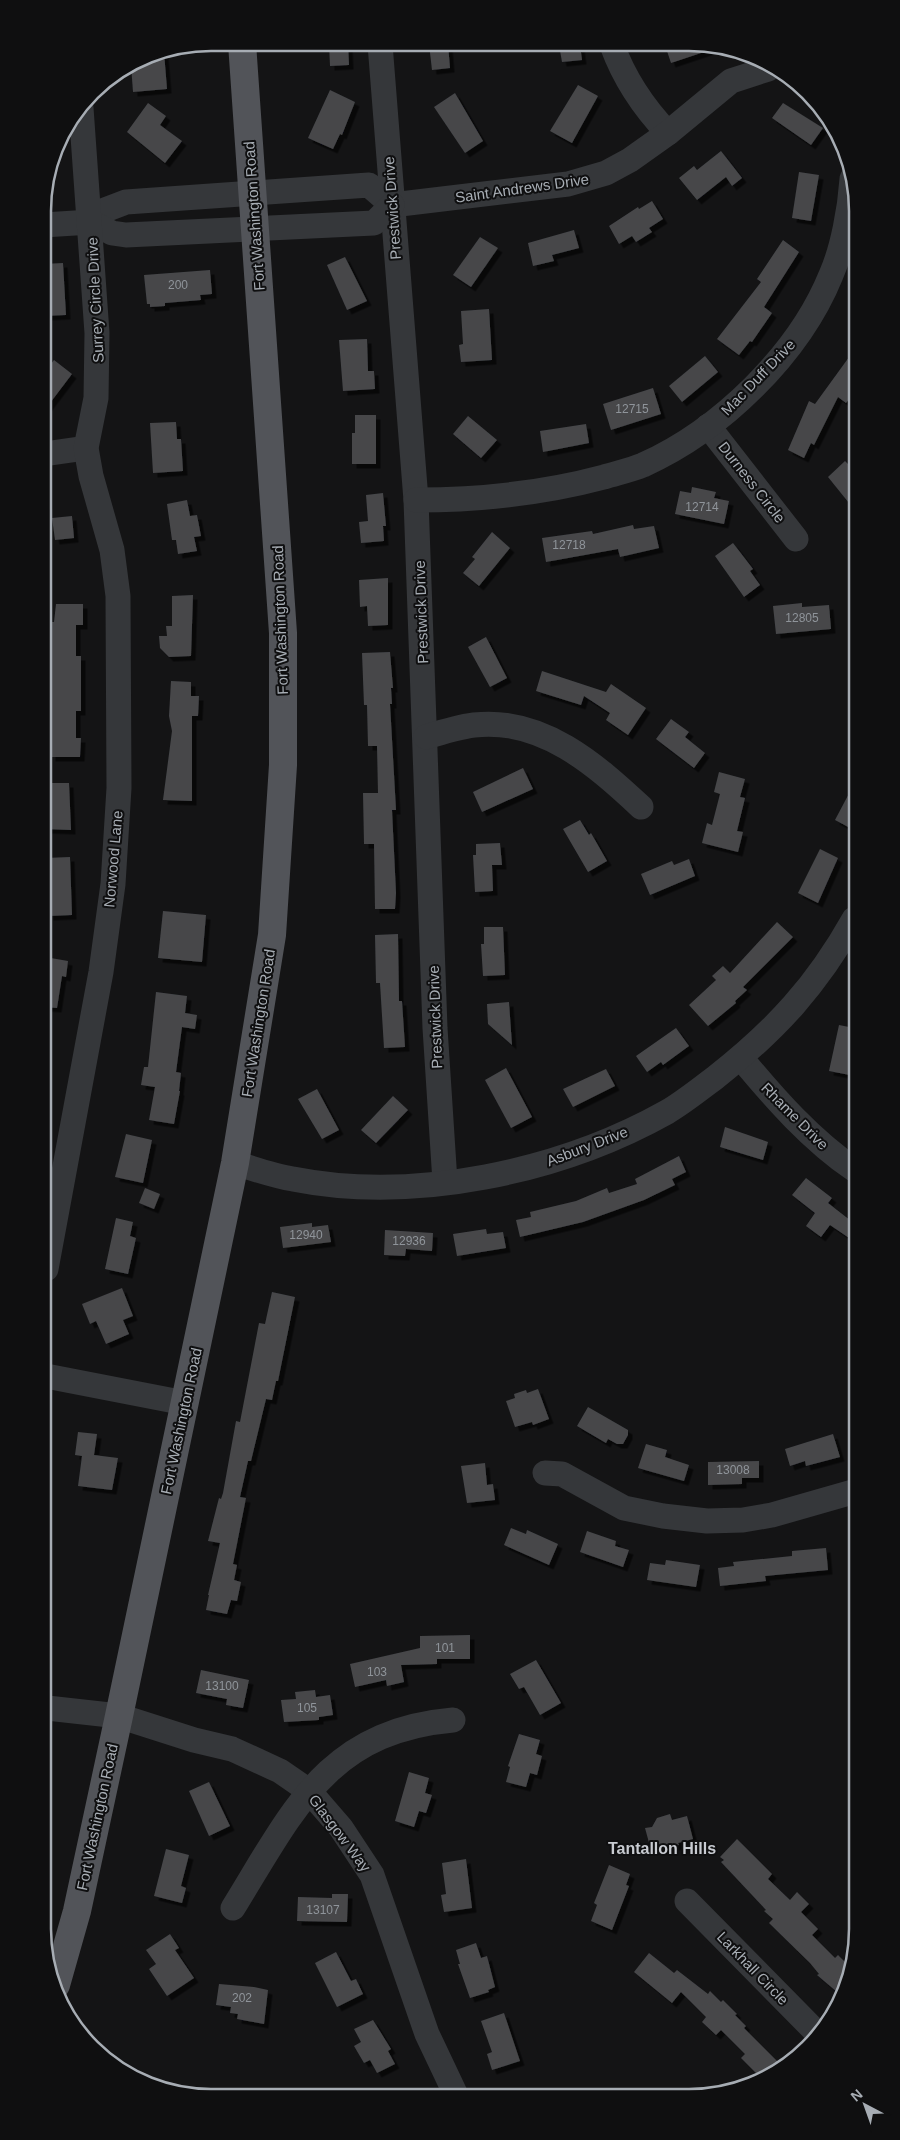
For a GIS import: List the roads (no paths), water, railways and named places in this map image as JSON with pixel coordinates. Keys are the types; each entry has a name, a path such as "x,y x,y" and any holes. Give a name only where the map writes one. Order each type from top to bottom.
{"main road":[{"name":"Fort Washington Road","path":"59,1976 77,1911 120,1716 235,1163 272,935 283,765 283,633 243,51"}],"street":[{"name":"Prestwick Drive","path":"381,51 416,500 426,736 435,1028 446,1182"},
{"path":"615,51 636,94 651,115 668,133"},
{"name":"Saint Andrews Drive","path":"392,205 568,184 591,179 630,160 668,133 731,81 764,70"},
{"name":"Surrey Circle Drive","path":"82,117 91,222 98,375 96,398 86,448"},
{"path":"52,224 91,222 119,234 374,223 392,205 370,185 126,202 105,210 91,222"},
{"name":"Mac Duff Drive","path":"416,500 445,500 573,485 642,466 676,448 729,410 755,384 798,335 821,297 846,240 849,213"},
{"name":"Durness Circle","path":"708,426 796,539"},
{"path":"52,453 86,448"},
{"name":"Norwood Lane","path":"51,1240 101,972 113,884 119,788 118,596 112,550 91,476 86,448"},
{"path":"426,736 476,725 533,731 555,740 578,755 613,781 641,807"},
{"name":"Asbury Drive","path":"235,1163 294,1180 373,1187 446,1182 521,1169 569,1154 620,1134 667,1112 741,1058 791,1010 816,979 849,927"},
{"name":"Rhame Drive","path":"741,1058 794,1118 836,1157 848,1166"},
{"path":"51,1377 184,1404"},
{"path":"545,1473 562,1474 624,1508 654,1514 707,1520 743,1520 772,1515 848,1493"},
{"name":"Glasgow Way","path":"51,1708 120,1716 194,1740 232,1749 280,1771 308,1791 340,1828 372,1875 427,2034 454,2089"},
{"path":"233,1908 279,1833 308,1791 328,1769 373,1740 412,1725 454,1720"},
{"name":"Larkhall Circle","path":"687,1901 813,2029"}],"district":[{"name":"Tantallon Hills","path":"662,1848"}]}
